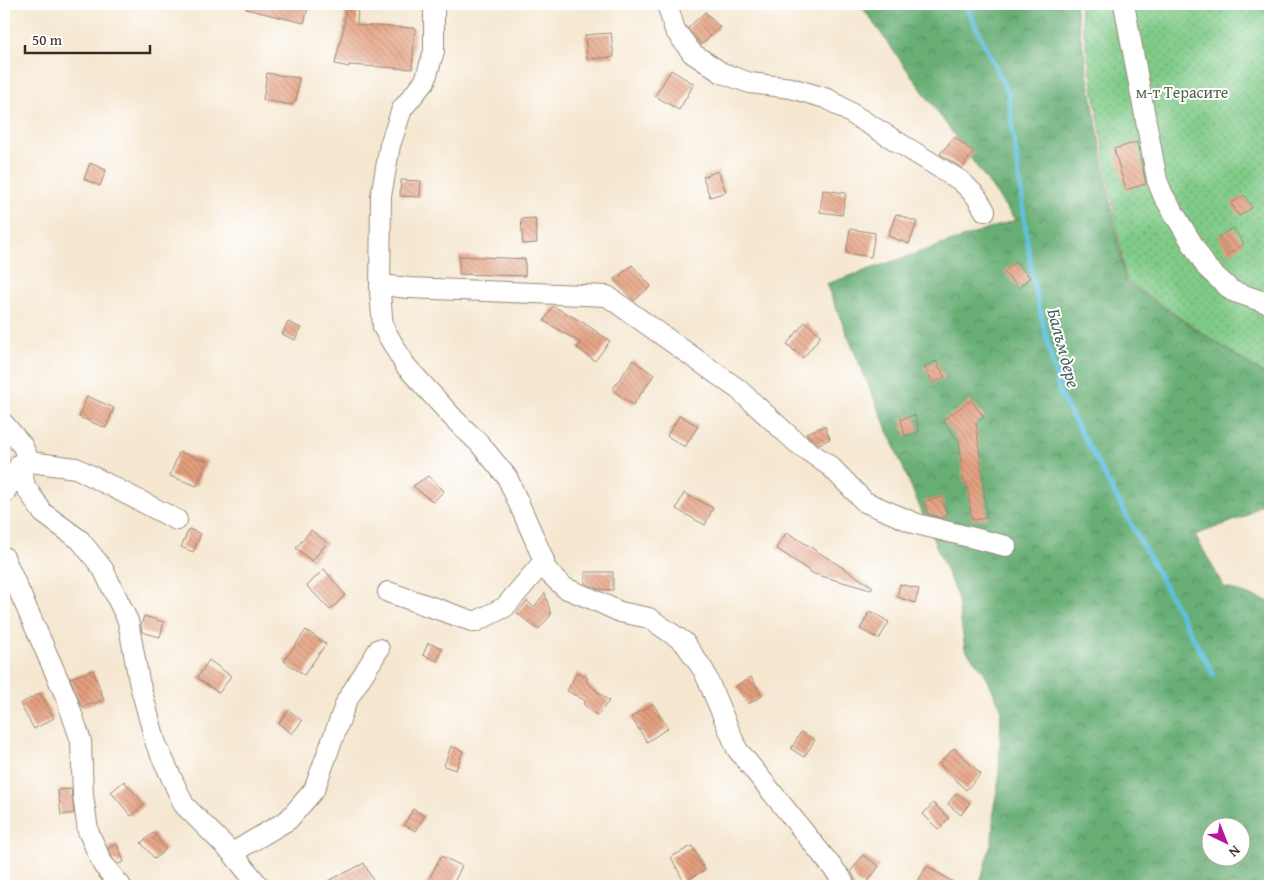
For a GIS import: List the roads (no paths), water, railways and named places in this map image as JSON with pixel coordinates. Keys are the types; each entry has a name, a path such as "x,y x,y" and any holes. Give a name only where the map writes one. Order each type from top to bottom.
{"street":[{"path":"434,4 434,51 425,81 402,109 390,145 381,196 383,327 405,365 456,421 479,443 507,477 544,561 544,566 565,588 620,612 649,618 684,642 704,671 737,750 777,797 841,878 845,886"},
{"path":"667,4 675,30 692,53 722,73 750,84 791,88 828,99 961,181 976,196 985,211"},
{"path":"1124,4 1157,180 1163,196 1207,268 1232,291 1270,304"},
{"path":"381,285 409,288 608,296 738,389 797,443 831,468 865,502 916,524 1006,546"},
{"path":"4,424 22,445 25,463 25,486 43,512 80,540 102,569 128,621 139,681 156,744 184,805 232,853 259,886"},
{"path":"4,494 25,463"},
{"path":"25,463 76,468 178,520"},
{"path":"4,557 66,697 81,740 83,795 88,831 103,865 121,886"},
{"path":"388,592 475,622 504,607 544,561"},
{"path":"232,853 288,820 314,790 348,700 379,649"}],"waterway":[{"name":"Балъм дере","path":"965,4 1008,93 1032,277 1060,394 1213,674"}],"park label":[{"name":"м-т Терасите","path":"1182,92"}]}
